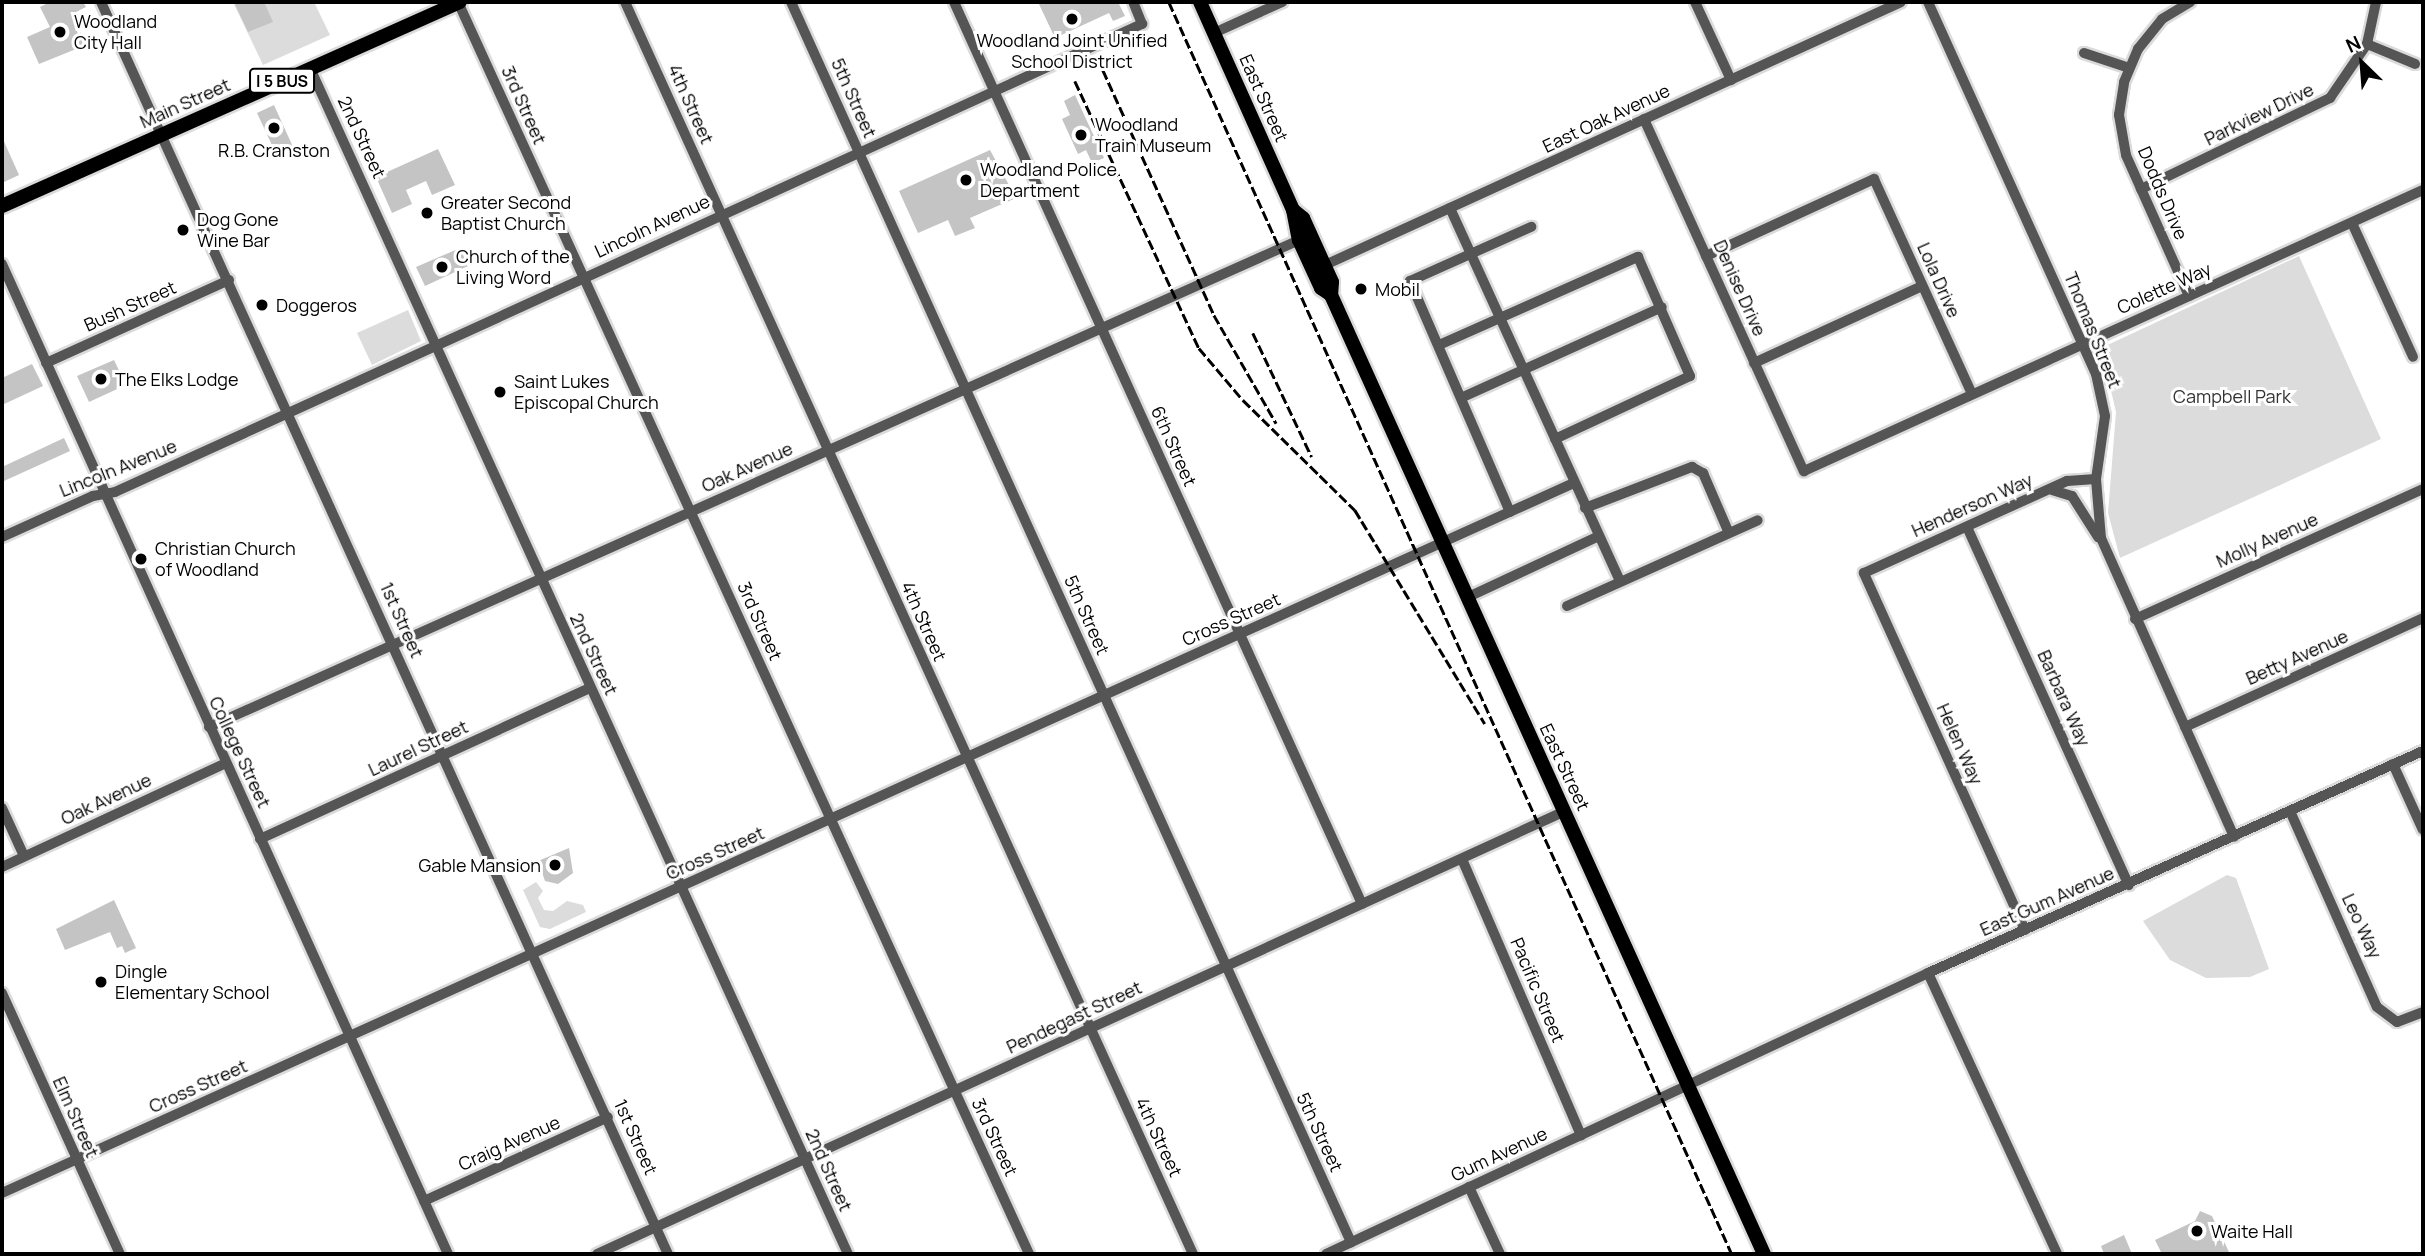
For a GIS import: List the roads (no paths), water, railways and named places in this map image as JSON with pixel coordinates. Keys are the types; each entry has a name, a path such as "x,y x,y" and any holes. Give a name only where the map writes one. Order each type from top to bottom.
{"main road":[{"name":"Main Street","path":"2,206 459,2"},
{"name":"East Street","path":"1200,2 1293,210 1299,240 1321,288 1331,295"},
{"name":"East Street","path":"1293,210 1303,218 1325,265 1331,295 1441,543 1764,1254"}],"street":[{"name":"1st Street","path":"101,2 668,1254"},
{"name":"3rd Street","path":"459,2 1029,1254"},
{"name":"4th Street","path":"625,2 1193,1254"},
{"name":"5th Street","path":"791,2 1351,1242"},
{"name":"6th Street","path":"954,2 1362,904"},
{"name":"Lincoln Avenue","path":"2,537 289,413 993,89 1142,24 1133,2"},
{"path":"1214,33 1282,2"},
{"path":"1695,2 1731,79"},
{"name":"East Oak Avenue","path":"1325,265 1901,2"},
{"name":"Thomas Street","path":"1928,2 2083,344 2104,402 2096,479 2104,547 2234,837"},
{"name":"Dodds Drive","path":"2189,296 2126,155 2119,115 2129,68 2149,34 2190,2"},
{"name":"Parkview Drive","path":"2141,189 2317,107 2345,82 2367,44 2376,2"},
{"path":"2367,44 2415,64"},
{"path":"2084,52 2129,68"},
{"name":"2nd Street","path":"310,68 848,1254"},
{"name":"Denise Drive","path":"1644,119 1804,471"},
{"name":"Lola Drive","path":"1706,256 1874,179 1972,394"},
{"name":"Colette Way","path":"1804,471 2423,190"},
{"path":"1450,208 1469,255 1502,317 1597,537 1620,581"},
{"path":"2352,222 2413,357"},
{"path":"1510,512 1463,410 1463,397 1409,281 1531,227"},
{"name":"Oak Avenue","path":"209,727 539,576 966,390 1299,240"},
{"path":"1439,345 1638,257 1690,372 1687,379 1555,439"},
{"name":"College Street","path":"2,264 448,1254"},
{"name":"Bush Street","path":"46,363 229,281"},
{"path":"1754,363 1922,286"},
{"path":"1463,397 1662,307"},
{"path":"1585,508 1692,467 1703,473 1728,533"},
{"name":"Henderson Way","path":"1864,573 2067,481 2096,479"},
{"name":"Cross Street","path":"2,1193 1574,483"},
{"path":"2045,491 2060,489 2072,496 2104,547"},
{"name":"Molly Avenue","path":"2135,619 2418,491"},
{"path":"1567,606 1758,520"},
{"name":"Barbara Way","path":"1967,527 2129,885"},
{"path":"1466,598 1597,537"},
{"name":"Helen Way","path":"1864,573 2025,930"},
{"name":"Betty Avenue","path":"2185,727 2423,618"},
{"name":"Laurel Street","path":"260,839 590,688"},
{"name":"East Gum Avenue","path":"1686,1086 1928,973 2423,751"},
{"name":"Oak Avenue","path":"2,867 226,763"},
{"path":"2393,764 2423,830"},
{"path":"2,808 24,856"},
{"name":"Pendegast Street","path":"597,1254 1565,811"},
{"name":"Leo Way","path":"2290,811 2377,1007 2397,1022 2423,1012"},
{"name":"Pacific Street","path":"1462,859 1581,1135"},
{"path":"1928,973 2057,1254"},
{"name":"Elm Street","path":"2,993 120,1254"},
{"name":"Gum Avenue","path":"1326,1254 1686,1086"},
{"name":"Craig Avenue","path":"424,1201 608,1117"},
{"path":"1469,1187 1500,1254"}],"railway":[{"path":"1169,2 1732,1254"},
{"path":"1103,70 1214,315 1276,423"},
{"path":"1075,81 1199,348 1243,400 1355,510 1485,724"},
{"path":"1253,333 1312,457"}],"place":[{"name":"Woodland Joint Unified School District","path":"1072,19"},
{"name":"Woodland City Hall","path":"60,32"},
{"name":"R.B. Cranston","path":"274,128"},
{"name":"Woodland Train Museum","path":"1081,135"},
{"name":"Woodland Police Department","path":"966,180"},
{"name":"Greater Second Baptist Church","path":"427,213"},
{"name":"Dog Gone Wine Bar","path":"183,230"},
{"name":"Church of the Living Word","path":"442,267"},
{"name":"Mobil","path":"1361,289"},
{"name":"Doggeros","path":"262,305"},
{"name":"The Elks Lodge","path":"101,379"},
{"name":"Saint Lukes Episcopal Church","path":"500,392"},
{"name":"Christian Church of Woodland","path":"141,559"},
{"name":"Gable Mansion","path":"555,865"},
{"name":"Dingle Elementary School","path":"101,982"},
{"name":"Waite Hall","path":"2197,1231"}],"park label":[{"name":"Campbell Park","path":"2232,396"}]}
